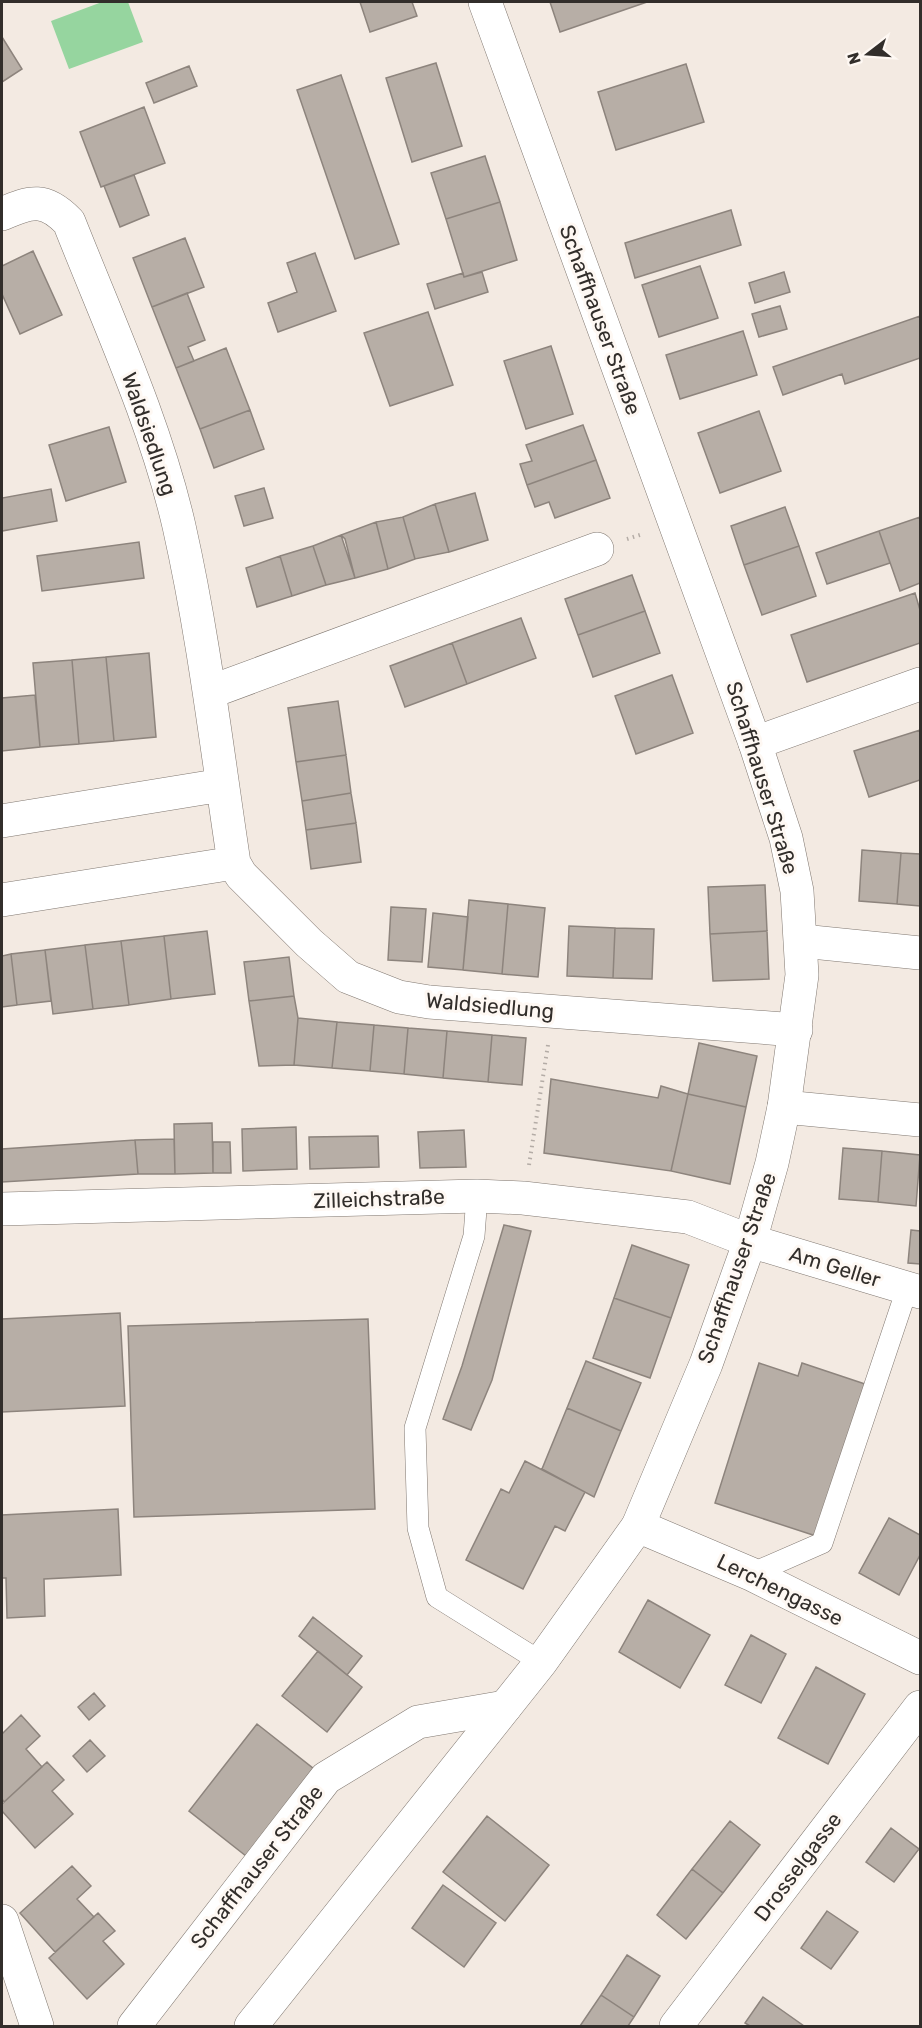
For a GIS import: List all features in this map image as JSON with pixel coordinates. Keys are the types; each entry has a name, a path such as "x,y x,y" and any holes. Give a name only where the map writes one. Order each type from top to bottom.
{"street":[{"name":"Schaffhauser Straße","path":"251,2026 541,1662 638,1526 706,1364 750,1241 772,1163 784,1107 796,1030 802,975 802,941 797,891 786,838 755,743 485,2"},
{"name":"Waldsiedlung","path":"2,214 38,203 56,208 69,222 135,391 179,526 210,692 234,863 241,875 309,943 348,977 399,997 429,1002 796,1030"},
{"path":"210,692 597,549"},
{"path":"755,743 921,684"},
{"path":"2,821 222,785"},
{"path":"2,900 234,863"},
{"path":"802,941 921,953"},
{"path":"784,1107 921,1120"},
{"name":"Zilleichstraße","path":"2,1209 477,1196 523,1198 688,1217 750,1241"},
{"name":"Am Geller","path":"750,1241 914,1290"},
{"name":"Lerchengasse","path":"638,1526 751,1574 921,1658"},
{"name":"Schaffhauser Straße","path":"134,2026 326,1778 418,1722 505,1707"},
{"name":"Drosselgasse","path":"676,2026 921,1707"},
{"path":"2,1921 37,2026"}],"lane":[{"path":"477,1196 474,1236 415,1428 418,1528 437,1597 541,1662"},
{"path":"751,1574 822,1543 914,1290"}],"path":[{"path":"597,549 675,524"},
{"path":"523,1198 553,1011"}],"green space":[{"path":"102,2 128,2 143,42 69,69 51,21"}],"building":[{"path":"360,2 412,2 417,16 370,32"},
{"path":"550,2 647,2 560,32"},
{"path":"2,37 22,69 2,82"},
{"path":"436,63 462,146 412,162 386,78"},
{"path":"686,64 704,122 616,150 598,92"},
{"path":"189,66 197,86 154,103 146,83"},
{"path":"341,75 399,244 355,259 297,90"},
{"path":"144,107 165,163 101,187 80,132"},
{"path":"485,156 500,202 446,219 431,173"},
{"path":"134,175 149,215 120,227 104,186"},
{"path":"500,202 517,260 464,277 446,219"},
{"path":"731,210 741,245 635,278 625,243"},
{"path":"185,238 204,287 152,307 133,258"},
{"path":"33,251 62,315 20,334 2,294 2,266"},
{"path":"315,253 336,311 278,332 268,303 297,292 287,263"},
{"path":"700,266 718,318 659,337 642,285"},
{"path":"482,272 488,292 435,309 427,284 463,273 464,277"},
{"path":"784,272 790,292 755,303 749,283"},
{"path":"187,293 205,340 188,347 194,361 176,368 152,307"},
{"path":"780,306 787,329 759,337 752,314"},
{"path":"428,312 453,385 390,406 364,333"},
{"path":"920,316 920,358 845,384 842,374 783,395 773,367"},
{"path":"743,331 757,375 680,399 666,355"},
{"path":"551,346 573,414 526,429 504,361"},
{"path":"226,348 250,410 200,429 176,368"},
{"path":"250,410 264,449 214,468 200,429"},
{"path":"759,411 781,471 720,493 698,433"},
{"path":"583,425 596,460 527,485 520,464 532,461 526,445"},
{"path":"109,427 126,482 66,501 49,445"},
{"path":"596,460 610,498 555,518 549,502 535,507 527,485"},
{"path":"264,488 273,518 244,526 235,496"},
{"path":"51,489 57,521 2,531 2,498"},
{"path":"475,493 488,540 449,552 435,504"},
{"path":"435,504 449,552 415,559 403,517"},
{"path":"785,507 799,546 744,565 731,526"},
{"path":"403,517 415,559 388,569 376,522"},
{"path":"920,517 920,583 900,591 879,531"},
{"path":"376,522 388,569 355,578 345,539 341,535"},
{"path":"879,531 890,563 827,584 816,553"},
{"path":"341,535 355,578 326,585 313,546"},
{"path":"139,542 144,578 42,591 37,556"},
{"path":"313,546 326,585 292,596 280,556"},
{"path":"799,546 816,596 762,615 744,565"},
{"path":"280,556 292,596 257,607 246,568"},
{"path":"632,575 645,611 578,635 565,599"},
{"path":"915,593 920,610 920,643 807,682 791,635"},
{"path":"645,611 660,653 593,677 578,635"},
{"path":"521,618 536,658 467,684 452,643"},
{"path":"452,643 467,684 405,707 390,666"},
{"path":"149,653 156,737 114,741 106,657"},
{"path":"106,657 114,741 79,744 72,660"},
{"path":"72,660 79,744 40,747 33,663"},
{"path":"672,675 693,733 636,754 615,696"},
{"path":"35,695 40,747 2,751 2,698"},
{"path":"338,701 346,755 296,762 288,708"},
{"path":"920,730 920,780 869,797 854,751"},
{"path":"346,755 351,793 302,801 296,762"},
{"path":"351,793 356,823 306,830 302,801"},
{"path":"356,823 361,862 311,869 306,830"},
{"path":"862,850 901,853 897,904 859,901"},
{"path":"901,853 920,854 920,906 897,904"},
{"path":"765,885 767,931 710,934 708,887"},
{"path":"469,900 508,904 502,974 463,970"},
{"path":"508,904 545,908 538,977 502,974"},
{"path":"391,907 426,909 422,962 388,960"},
{"path":"433,913 468,917 463,970 428,967"},
{"path":"569,926 615,928 613,978 567,976"},
{"path":"615,928 654,929 652,979 613,978"},
{"path":"207,931 215,994 171,999 164,936"},
{"path":"767,931 769,979 713,981 710,934"},
{"path":"164,936 171,999 129,1005 121,941"},
{"path":"121,941 129,1005 93,1009 85,945"},
{"path":"85,945 93,1009 53,1014 45,950"},
{"path":"45,950 51,1001 17,1005 11,954"},
{"path":"11,954 17,1005 2,1007 2,956"},
{"path":"289,957 294,996 249,1001 244,962"},
{"path":"294,996 298,1018 294,1065 259,1066 249,1001"},
{"path":"298,1018 337,1022 332,1068 294,1065"},
{"path":"337,1022 374,1025 370,1071 332,1068"},
{"path":"374,1025 408,1028 404,1074 370,1071"},
{"path":"408,1028 447,1031 443,1078 404,1074"},
{"path":"447,1031 492,1035 488,1082 443,1078"},
{"path":"492,1035 526,1038 522,1085 488,1082"},
{"path":"699,1043 757,1056 746,1107 688,1094"},
{"path":"551,1079 658,1098 661,1086 688,1094 671,1171 544,1153"},
{"path":"688,1094 746,1107 730,1184 671,1171"},
{"path":"212,1123 213,1173 175,1174 174,1124"},
{"path":"296,1127 297,1169 243,1171 242,1129"},
{"path":"464,1130 466,1167 420,1168 418,1132"},
{"path":"378,1136 379,1167 310,1169 309,1137"},
{"path":"174,1139 175,1174 138,1174 135,1140"},
{"path":"135,1140 138,1174 2,1182 2,1149"},
{"path":"213,1142 230,1142 231,1173 213,1173"},
{"path":"843,1148 882,1151 878,1202 839,1199"},
{"path":"882,1151 920,1155 916,1206 878,1202"},
{"path":"504,1225 531,1231 492,1380 471,1430 443,1419 462,1366"},
{"path":"911,1230 920,1231 920,1264 908,1263"},
{"path":"632,1245 689,1265 671,1318 614,1298"},
{"path":"614,1298 671,1318 650,1378 593,1358"},
{"path":"120,1313 125,1406 2,1412 2,1319"},
{"path":"368,1319 375,1509 134,1517 128,1326"},
{"path":"586,1361 641,1383 621,1431 567,1408"},
{"path":"759,1363 798,1376 802,1363 865,1384 816,1536 715,1503"},
{"path":"567,1408 621,1431 594,1497 542,1469"},
{"path":"525,1461 585,1492 565,1531 555,1526 523,1589 466,1560 501,1489 509,1493"},
{"path":"118,1509 121,1575 44,1579 45,1616 7,1618 6,1578 2,1578 2,1515"},
{"path":"889,1518 920,1535 920,1555 899,1595 859,1573"},
{"path":"648,1600 710,1635 680,1688 619,1652"},
{"path":"313,1617 362,1656 347,1675 299,1636"},
{"path":"751,1635 786,1654 761,1703 725,1685"},
{"path":"318,1651 362,1687 327,1732 282,1696"},
{"path":"816,1667 865,1694 828,1764 778,1738"},
{"path":"94,1693 105,1706 89,1720 78,1707"},
{"path":"21,1715 40,1736 26,1749 42,1767 4,1802 2,1799 2,1734"},
{"path":"257,1724 314,1769 246,1856 189,1811"},
{"path":"90,1740 105,1756 87,1772 73,1756"},
{"path":"47,1762 64,1780 52,1791 73,1814 35,1848 2,1811 2,1804"},
{"path":"487,1816 549,1865 505,1921 443,1872"},
{"path":"730,1821 760,1845 723,1893 692,1869"},
{"path":"891,1828 919,1849 894,1882 866,1862"},
{"path":"72,1866 91,1886 77,1899 94,1917 55,1952 20,1913"},
{"path":"692,1869 723,1893 686,1939 657,1915"},
{"path":"443,1885 496,1923 464,1967 412,1928"},
{"path":"827,1911 858,1932 831,1969 801,1948"},
{"path":"98,1913 115,1931 103,1941 124,1964 87,1999 49,1958"},
{"path":"627,1955 660,1976 634,2017 601,1995"},
{"path":"601,1995 634,2017 628,2026 580,2026"},
{"path":"763,1997 804,2026 750,2026 745,2023"}]}
